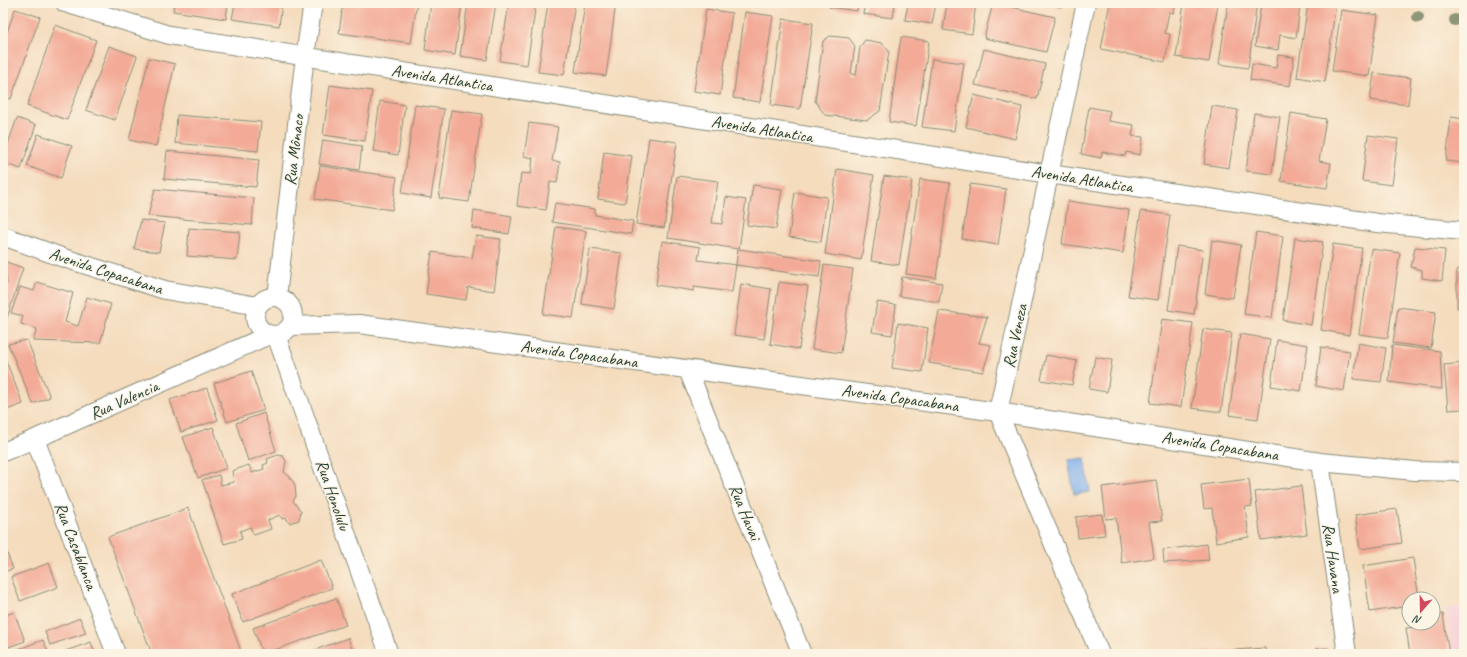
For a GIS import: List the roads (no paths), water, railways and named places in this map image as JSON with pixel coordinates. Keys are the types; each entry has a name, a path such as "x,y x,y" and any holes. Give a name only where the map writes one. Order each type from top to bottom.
{"street":[{"name":"Avenida Atlantica","path":"65,3 169,35 1049,174 1377,223 1464,231"},
{"name":"Rua Mônaco","path":"277,297 305,56 313,3"},
{"name":"Rua Veneza","path":"998,412 1086,3"},
{"name":"Avenida Copacabana","path":"3,236 64,258 164,290 211,298 268,324 359,324 998,412 1320,462 1415,471 1464,472"},
{"name":"Avenida Copacabana","path":"277,297 286,301 292,308 335,325"},
{"name":"Rua Valencia","path":"3,452 245,346 268,324 267,298 277,297"},
{"path":"268,324 293,320 292,308"},
{"name":"Rua Honolulu","path":"268,324 389,654"},
{"name":"Rua Havai","path":"688,370 802,654"},
{"path":"998,412 1100,654"},
{"name":"Rua Casablanca","path":"35,439 116,654"},
{"name":"Rua Havana","path":"1320,462 1347,654"}],"water":[{"path":"1085,458 1090,492 1074,494 1068,460"}]}
